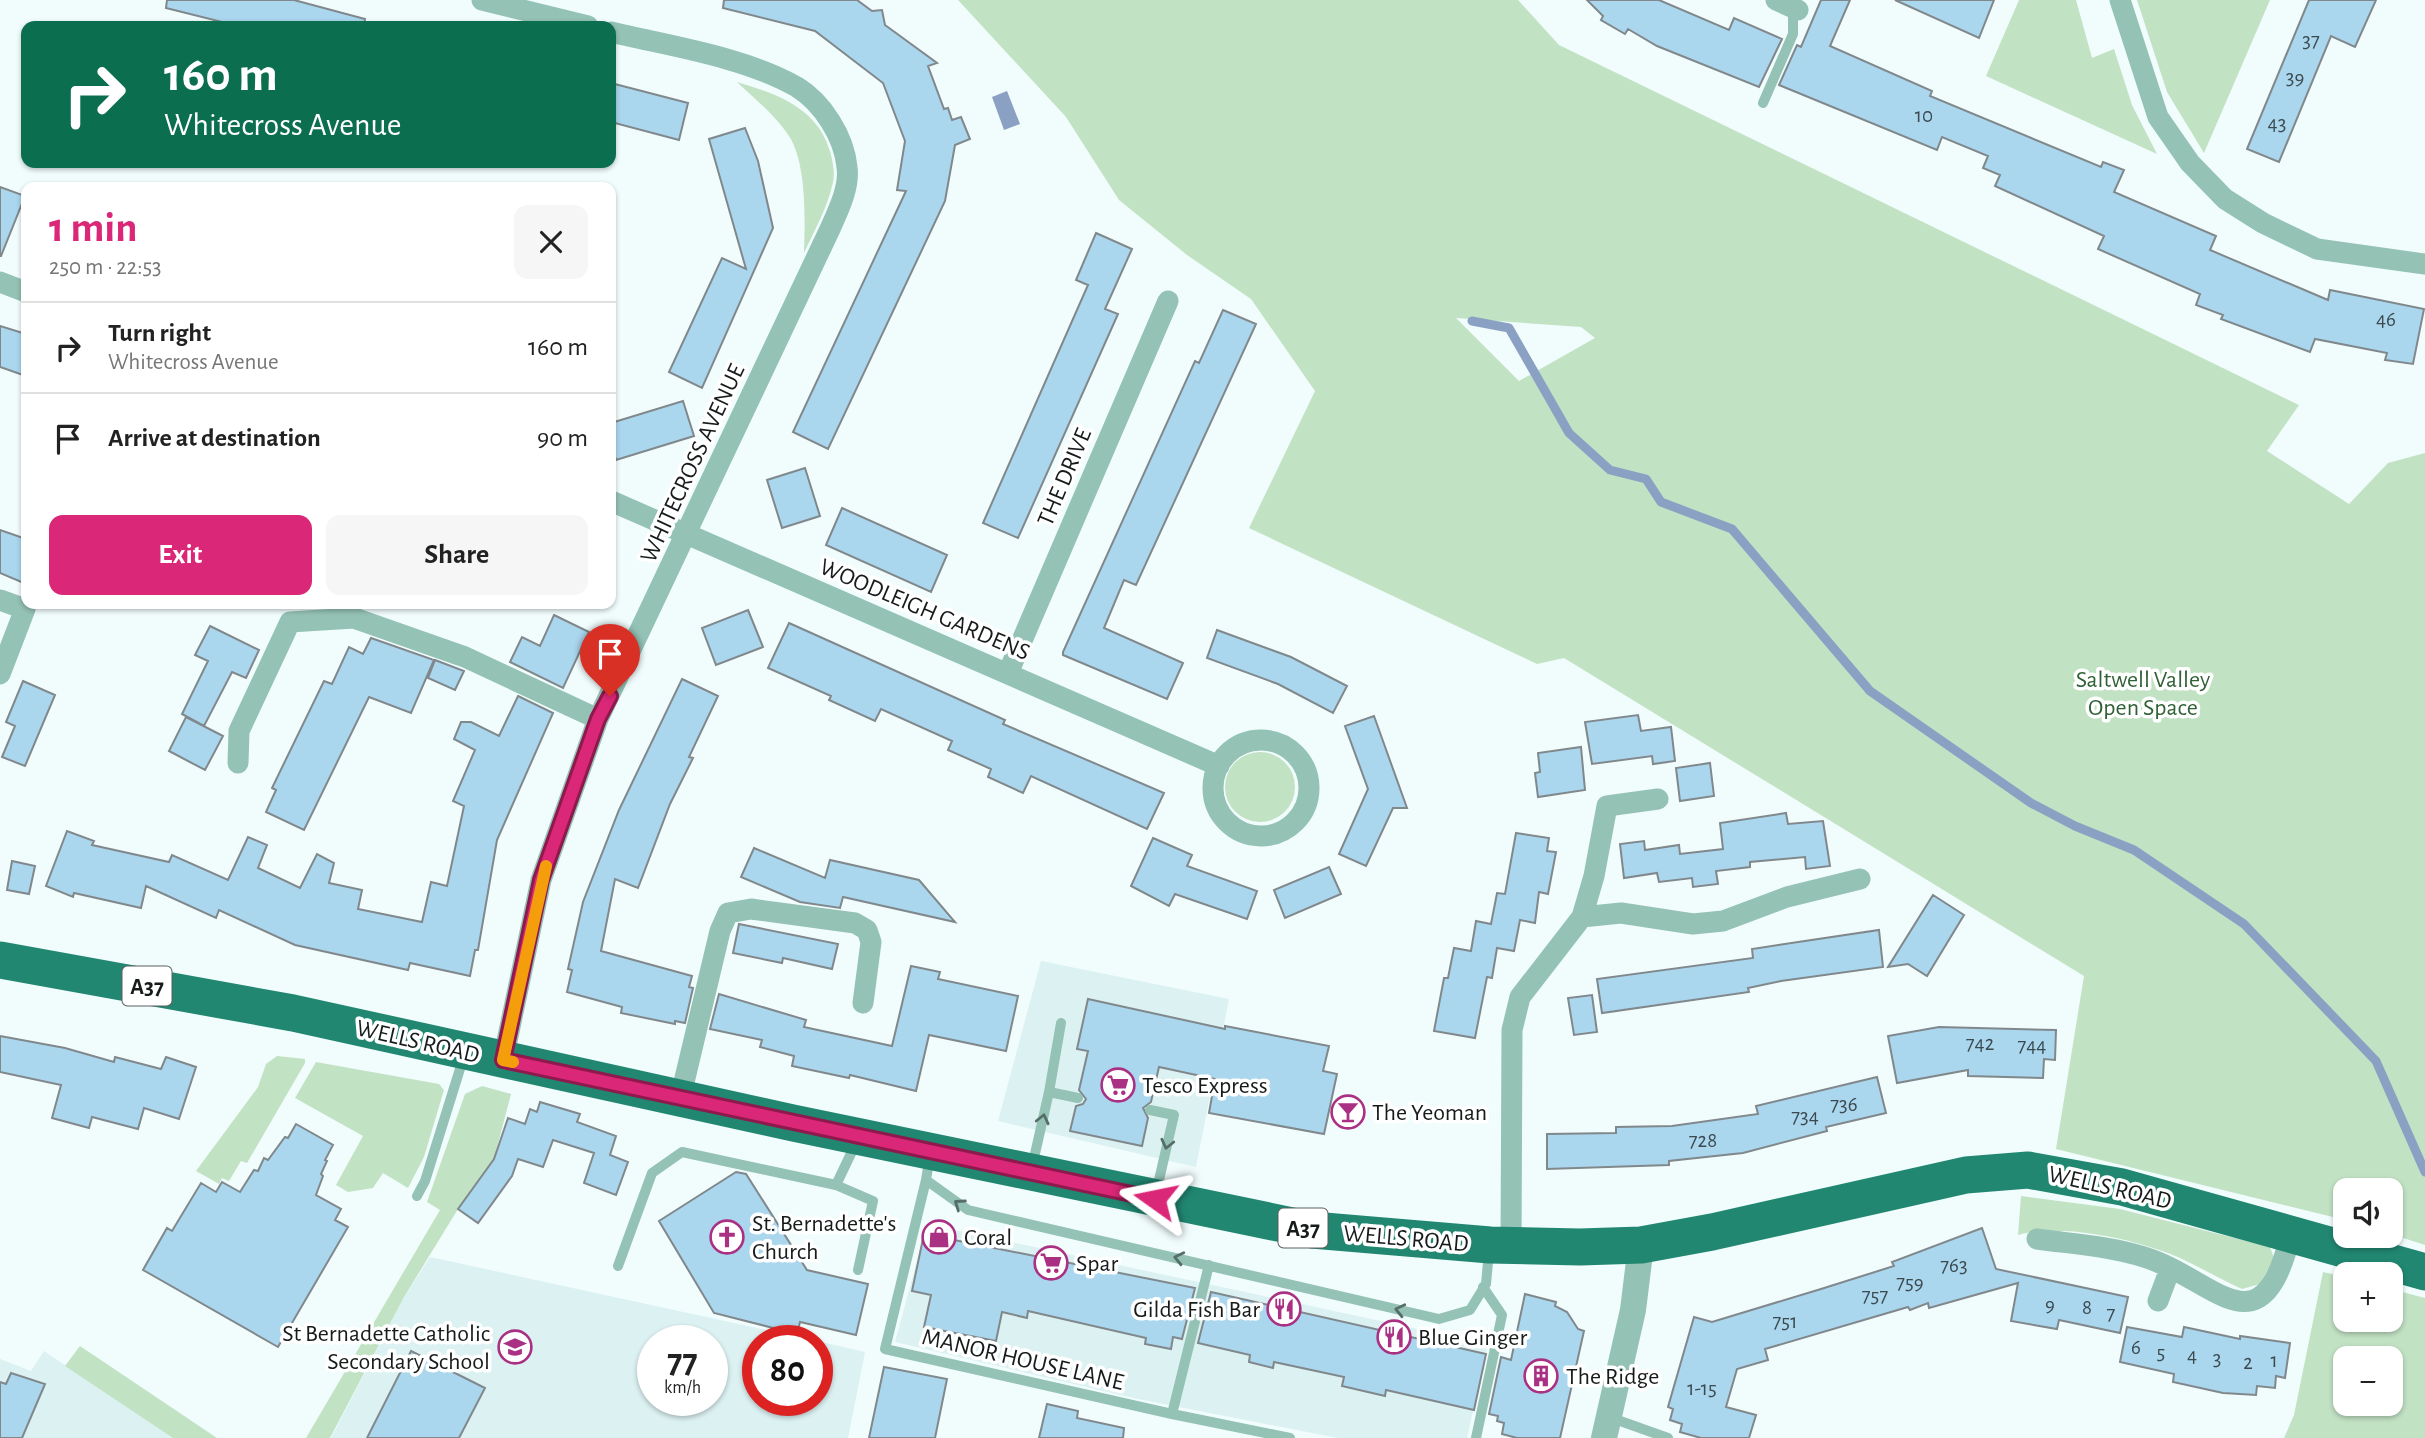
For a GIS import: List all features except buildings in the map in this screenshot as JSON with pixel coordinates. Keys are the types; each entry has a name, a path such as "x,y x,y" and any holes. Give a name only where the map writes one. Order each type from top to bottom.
{"highway":[{"name":"WELLS ROAD","path":"0,960 293,1013 858,1137 928,1166 1030,1173 1312,1230 1501,1245 1641,1245 1712,1232 1966,1175 2004,1170 2052,1172 2083,1177 2305,1237"},
{"name":"A37","path":"2305,1237 2425,1272"}],"street":[{"path":"482,0 568,21"},
{"path":"2120,0 2158,117 2190,163 2225,200 2263,223 2318,249 2425,264"},
{"name":"WHITECROSS AVENUE","path":"503,1060 541,880 598,719 688,536 830,229 843,196 848,169 836,131 819,106 798,88 723,60 616,33"},
{"path":"0,282 21,290"},
{"name":"THE DRIVE","path":"1008,673 1168,301"},
{"name":"WOODLEIGH GARDENS","path":"616,503 1219,766"},
{"path":"0,600 21,608"},
{"path":"0,674 25,609"},
{"path":"238,763 239,731 290,622 354,618 465,657 598,719"},
{"path":"1253,740 1282,744 1295,754 1306,769 1310,786 1306,807 1297,821 1284,831 1261,837 1245,834 1227,823 1218,809 1214,779 1219,766 1237,747 1253,740"},
{"path":"1501,1245 1512,1030 1520,997 1582,917 1594,876 1607,806 1658,799"},
{"path":"1582,917 1621,913 1693,924 1723,921 1787,897 1860,879"},
{"path":"680,1099 720,931 728,914 751,909 855,923 867,930 871,942 863,1003"},
{"path":"2038,1239 2146,1257 2216,1295 2233,1301 2252,1300 2267,1292 2305,1237"},
{"path":"1606,1427 1633,1310 1641,1245"},
{"path":"2158,1301 2170,1269"}],"lane":[{"path":"1763,103 1793,34 1789,6"},
{"path":"1030,1173 1049,1092 1061,1023"},
{"path":"417,1196 425,1181 465,1052"},
{"path":"1049,1092 1078,1098"},
{"path":"1150,1110 1174,1115 1155,1199"},
{"path":"836,1185 844,1173 858,1137"},
{"path":"618,1266 652,1173 682,1152 836,1185 873,1202 858,1270"},
{"path":"928,1166 968,1210 1439,1319 1470,1310 1501,1245"},
{"name":"MANOR HOUSE LANE","path":"928,1166 885,1349 1172,1414"},
{"path":"1209,1265 1172,1414 1290,1438"},
{"path":"1476,1438 1502,1315 1483,1287"},
{"path":"1606,1427 1668,1438"}],"shaded area":[{"path":"1041,961 1229,999 1196,1167 998,1121"},
{"path":"927,1224 1488,1344 1467,1438 1338,1438 1138,1399 895,1342"},
{"name":"St Bernadette Catholic Secondary School","path":"430,1257 744,1325 742,1416 833,1416 833,1345 865,1352 848,1438 331,1438 404,1297"},
{"path":"44,1351 173,1438 0,1438 0,1359 31,1371"}],"green space":[{"name":"Saltwell Valley Open Space","path":"958,0 1518,0 1559,45 2299,405 2267,451 2349,504 2388,463 2425,453 2425,1245 2403,1238 2403,1178 2333,1178 2333,1217 2056,1149 2084,976 1564,658 1537,664 1249,528 1315,391 1251,299 1187,255 1119,200 1066,117","holes":["1456,318 1581,327 1595,338 1519,381"]},
{"path":"2019,0 2076,0 2092,58 2114,49 2132,105 2157,154 1986,76"},
{"path":"2137,0 2270,0 2204,153 2167,92"},
{"path":"737,82 782,98 795,106 817,126 825,139 831,155 833,182 824,210 804,253 804,193 795,148 778,121"},
{"path":"1260,752 1285,762 1295,787 1285,812 1260,822 1235,812 1225,787 1235,762"},
{"path":"277,1056 305,1059 305,1063 247,1163 241,1161 229,1181 222,1178 219,1184 196,1171 258,1087 266,1064"},
{"path":"316,1062 439,1084 444,1090 424,1157 408,1188 383,1173 373,1188 348,1192 336,1185 363,1136 295,1098"},
{"path":"482,1086 511,1094 494,1159 458,1209 404,1297 330,1438 306,1438 440,1210 427,1202 465,1094"},
{"path":"2021,1196 2120,1209 2270,1247 2274,1258 2260,1284 2242,1289 2178,1257 2134,1242 2073,1231 2018,1235"},
{"path":"2323,1272 2333,1274 2333,1332 2403,1332 2403,1292 2425,1298 2425,1438 2284,1438 2294,1415"},
{"path":"80,1346 217,1438 173,1438 65,1366"}],"water":[{"path":"1007,91 1020,124 1004,130 992,97"}],"waterway":[{"path":"1472,321 1509,328 1569,433 1610,470 1646,479 1661,502 1732,529 1870,691 2031,803 2075,826 2134,850 2244,924 2376,1061 2425,1172"}],"slow traffic":[{"path":"513,1062 503,1060 546,866"}],"place":[{"name":"Tesco Express","path":"1118,1085"},
{"name":"The Yeoman","path":"1348,1112"},
{"name":"St. Bernadette's Church","path":"727,1237"},
{"name":"Coral","path":"939,1237"},
{"name":"Spar","path":"1051,1263"},
{"name":"Gilda Fish Bar","path":"1284,1309"},
{"name":"Blue Ginger","path":"1394,1337"},
{"name":"St Bernadette Catholic Secondary School","path":"515,1347"},
{"name":"The Ridge","path":"1541,1376"}],"route":[{"path":"610,696 598,719 541,880 503,1060 1155,1199"}]}
